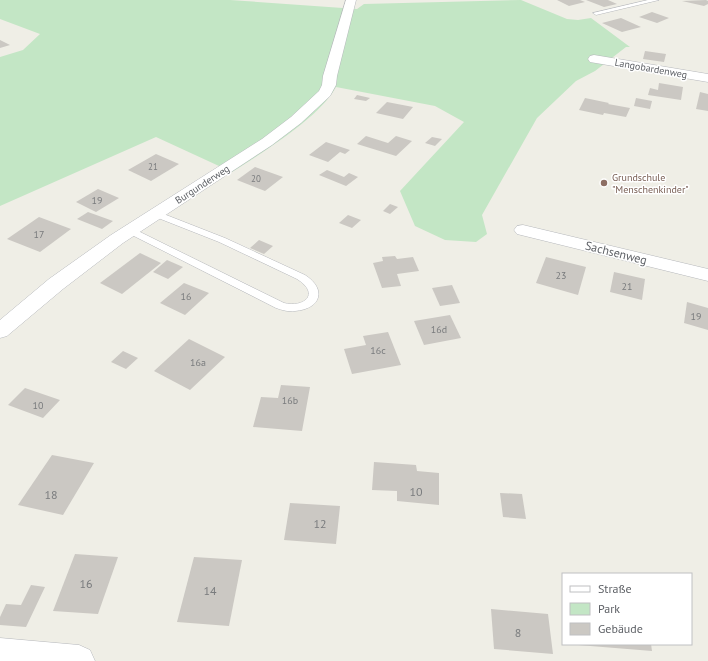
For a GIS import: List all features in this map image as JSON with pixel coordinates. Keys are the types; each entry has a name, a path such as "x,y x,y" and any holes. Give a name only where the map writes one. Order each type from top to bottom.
{"street":[{"name":"Burgunderweg","path":"0,331 56,284 156,214 267,142 296,120 321,97 329,85 350,0"},
{"name":"Langobardenweg","path":"594,59 708,78"},
{"name":"Sachsenweg","path":"524,230 708,275"},
{"path":"0,654 79,661"}],"lane":[{"path":"596,13 656,0"},
{"path":"131,231 262,298 279,305 291,308 304,307 312,300 314,292 311,284 301,277 229,243 156,214"}],"green space":[{"path":"0,0 230,0 357,9 364,4 521,0 567,19 578,20 591,18 630,47 626,47 595,71 576,81 537,118 482,215 487,234 476,242 445,240 415,226 400,191 464,122 435,106 336,87 328,98 304,122 274,145 232,172 156,137 0,206 0,57 23,50 40,34 0,19"}],"building":[{"path":"557,0 580,0 585,2 569,6"},
{"path":"586,0 608,0 617,4 604,7"},
{"path":"682,1 708,1 708,4 704,6"},
{"path":"652,12 669,18 657,23 639,17"},
{"path":"621,18 641,27 622,32 602,23"},
{"path":"0,40 10,45 0,48"},
{"path":"645,51 666,54 664,62 643,59"},
{"path":"659,83 683,87 681,100 648,95 650,88 658,90"},
{"path":"700,92 708,94 708,111 696,109"},
{"path":"357,95 370,98 366,101 354,99"},
{"path":"585,98 630,108 626,117 604,113 603,115 579,110"},
{"path":"636,98 652,101 650,109 634,106"},
{"path":"387,102 413,107 403,119 376,113"},
{"path":"366,136 388,143 396,136 412,141 396,156 357,144"},
{"path":"432,137 442,139 435,146 425,143"},
{"path":"326,142 350,150 345,154 340,152 328,162 309,155"},
{"path":"156,154 179,164 151,181 128,170"},
{"path":"255,167 283,177 265,191 237,180"},
{"path":"327,170 344,177 349,173 358,177 346,186 319,175"},
{"path":"98,189 119,198 96,212 76,202"},
{"path":"390,204 398,207 390,214 383,211"},
{"path":"88,212 113,221 102,229 77,219"},
{"path":"348,215 361,220 352,228 339,223"},
{"path":"39,217 71,229 40,252 7,239"},
{"path":"259,240 273,246 264,254 250,248"},
{"path":"140,253 161,263 122,294 100,283"},
{"path":"395,256 397,259 413,257 419,271 397,274 401,286 382,288 373,263 383,261 382,257"},
{"path":"546,257 586,267 578,295 536,283"},
{"path":"167,260 183,267 168,279 153,272"},
{"path":"614,272 645,279 642,300 610,292"},
{"path":"184,283 209,293 185,315 160,303"},
{"path":"452,285 460,303 440,306 432,288"},
{"path":"687,302 708,308 708,330 684,323"},
{"path":"450,315 461,338 424,345 414,321"},
{"path":"388,332 401,365 352,374 344,349 366,345 363,336"},
{"path":"189,339 225,357 190,390 154,371"},
{"path":"123,351 138,358 126,369 111,362"},
{"path":"281,385 310,387 302,431 253,427 261,397 278,398"},
{"path":"25,388 60,400 43,418 8,405"},
{"path":"52,455 94,463 63,515 18,505"},
{"path":"374,462 416,465 417,471 439,473 439,505 397,501 397,491 372,490"},
{"path":"500,493 522,494 526,519 503,517"},
{"path":"290,503 340,506 336,544 284,540"},
{"path":"75,554 118,557 98,614 53,611"},
{"path":"194,557 242,560 229,626 177,622"},
{"path":"31,585 45,587 26,627 0,625 0,617 6,604 21,605"},
{"path":"491,609 548,614 553,654 494,649"},
{"path":"578,645 651,645 652,651"}],"place":[{"name":"Grundschule \"Menschenkinder\"","path":"604,183"}]}
